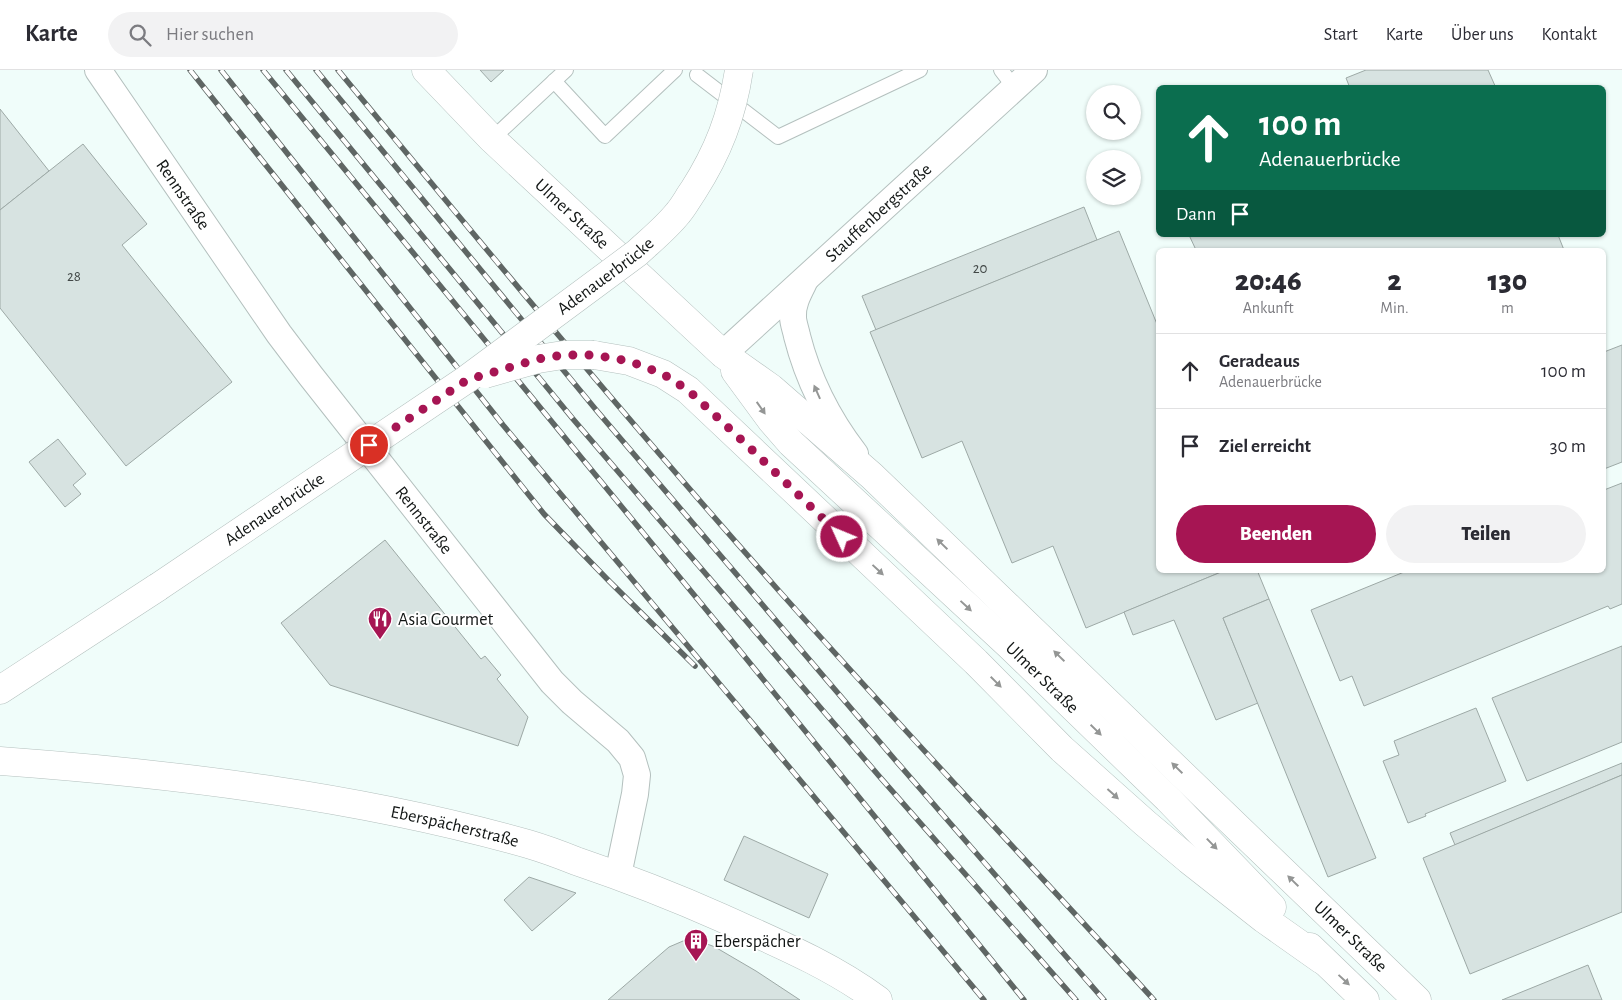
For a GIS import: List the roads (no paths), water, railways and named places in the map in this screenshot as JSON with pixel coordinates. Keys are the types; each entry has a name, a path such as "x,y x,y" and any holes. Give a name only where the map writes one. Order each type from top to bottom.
{"main road":[{"name":"Ulmer Straße","path":"426,70 492,139 723,354 771,388 872,476 1417,1000"},
{"name":"Adenauerbrücke","path":"0,690 166,582 467,380 637,253 679,213 712,161 725,130 736,92 739,70"},
{"name":"Ulmer Straße","path":"723,354 770,420 791,443 1010,646 1168,799 1322,960 1365,1000"},
{"path":"467,380 538,359 571,355 594,355 629,361 663,374 694,397 976,662 1062,748 1145,823 1264,919 1322,960"},
{"name":"Eberspächerstraße","path":"0,761 204,781 352,803 446,822 503,837 618,875 696,906 780,944 828,969 878,1000"}],"street":[{"name":"Rennstraße","path":"98,70 278,334 316,383 552,682 572,702 618,741 632,758 637,776 635,794 618,875"},
{"name":"Stauffenbergstraße","path":"723,354 898,195 1008,79 1034,70"},
{"name":"Ulmer Straße","path":"807,276 796,298 793,316 803,360 832,421 841,436 872,476"}],"lane":[{"path":"492,139 566,70"},
{"path":"554,81 604,136 675,70"},
{"path":"700,72 778,137 920,70"}],"railway":[{"path":"190,70 544,514 695,666"},
{"path":"221,70 503,425 984,1000"},
{"path":"263,70 1024,1000"},
{"path":"286,70 573,419 879,776 1076,1000"},
{"path":"316,70 597,411 896,761 1104,1000"},
{"path":"338,70 557,333 780,592 1154,1000"}],"place":[{"name":"Asia Gourmet","path":"380,640"},
{"name":"Eberspächer","path":"696,962"}]}
